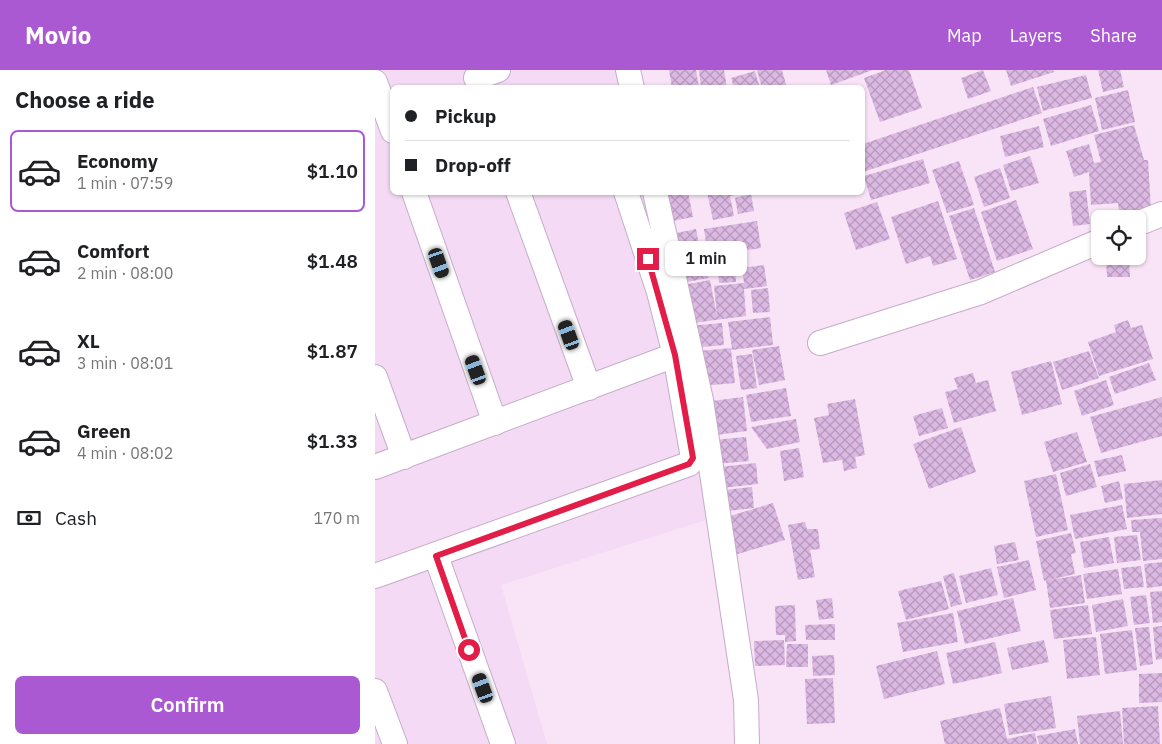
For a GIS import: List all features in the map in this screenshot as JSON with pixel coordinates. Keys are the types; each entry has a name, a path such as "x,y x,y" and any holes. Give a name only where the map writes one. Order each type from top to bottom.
{"street":[{"path":"476,78 498,70"},
{"path":"628,70 631,85"},
{"path":"375,82 390,123"},
{"path":"415,195 495,423"},
{"path":"519,195 589,388"},
{"path":"375,576 436,556 689,464 693,458 675,355 659,292 627,195"},
{"path":"656,195 701,400 746,700 747,744"},
{"path":"1146,220 1162,214"},
{"path":"820,343 981,292 1091,244"},
{"path":"375,468 675,355"},
{"path":"375,377 403,457"},
{"path":"436,556 503,744"},
{"path":"375,691 395,744"}],"shaded area":[{"path":"375,70 620,70 623,85 390,85 390,195 644,195 709,519 501,585 547,744 375,744"}],"building":[{"path":"669,70 696,70 698,85 672,85"},
{"path":"699,70 724,70 726,85 701,85"},
{"path":"757,70 782,70 786,85 761,85"},
{"path":"826,70 873,70 831,85"},
{"path":"886,70 909,70 922,108 880,122 864,78"},
{"path":"983,70 991,91 968,99 961,78"},
{"path":"1006,70 1053,70 1054,72 1011,86"},
{"path":"1098,70 1120,70 1124,87 1103,92"},
{"path":"755,71 759,85 733,85 731,78"},
{"path":"1086,75 1092,98 1043,111 1037,87"},
{"path":"1033,87 1042,113 865,171 865,143"},
{"path":"1128,90 1135,122 1102,130 1095,98"},
{"path":"1091,105 1099,131 1051,146 1043,119"},
{"path":"1134,125 1144,160 1148,160 1151,209 1119,210 1118,203 1091,205 1089,172 1074,177 1066,151 1089,144 1094,163 1101,162 1094,135"},
{"path":"1039,126 1044,147 1005,157 1000,136"},
{"path":"1030,156 1039,183 1011,191 1003,165"},
{"path":"923,159 930,183 871,200 865,176"},
{"path":"959,161 974,205 947,213 932,170"},
{"path":"1000,168 1010,198 984,207 974,177"},
{"path":"1086,190 1090,224 1073,226 1069,192"},
{"path":"662,195 689,195 693,217 667,222"},
{"path":"708,195 735,195 730,196 734,216 713,220"},
{"path":"751,195 754,211 738,214 735,198"},
{"path":"1016,200 1033,249 997,261 981,212"},
{"path":"938,201 957,259 933,266 930,256 906,264 891,217"},
{"path":"877,202 890,239 856,250 844,213"},
{"path":"974,208 995,272 970,280 949,216"},
{"path":"757,221 761,248 708,256 704,229"},
{"path":"696,229 701,255 672,260 667,235"},
{"path":"704,255 708,278 677,284 673,261"},
{"path":"734,260 736,282 719,283 717,262"},
{"path":"764,265 767,286 744,289 746,316 685,324 678,286 710,280 717,316 714,286 744,283 742,268"},
{"path":"1106,265 1129,265 1130,277 1107,277"},
{"path":"768,288 770,312 753,313 751,290"},
{"path":"770,317 773,345 731,350 735,383 701,386 698,351 732,348 728,322"},
{"path":"1128,320 1131,328 1142,325 1153,359 1099,376 1088,342 1116,332 1114,325"},
{"path":"722,323 724,345 690,348 688,326"},
{"path":"779,346 785,380 759,385 752,350"},
{"path":"1089,351 1099,378 1062,390 1053,362"},
{"path":"752,354 757,388 741,390 736,356"},
{"path":"1051,361 1062,404 1022,415 1011,372"},
{"path":"1149,363 1156,380 1115,394 1109,377"},
{"path":"973,373 976,383 988,380 996,411 954,423 945,392 958,389 954,378"},
{"path":"1106,380 1114,405 1082,416 1074,391"},
{"path":"786,388 791,416 751,422 746,395"},
{"path":"743,397 747,431 708,436 704,402"},
{"path":"1162,397 1162,436 1101,453 1090,417"},
{"path":"855,399 865,455 855,457 857,468 844,471 842,460 823,463 814,418 829,415 827,404"},
{"path":"942,408 948,428 919,436 913,416"},
{"path":"796,419 800,442 767,449 751,427"},
{"path":"961,427 976,472 929,489 913,444"},
{"path":"1077,432 1087,462 1053,472 1044,442"},
{"path":"746,437 749,461 715,464 713,440"},
{"path":"799,448 804,477 784,481 780,451"},
{"path":"1122,455 1126,471 1098,477 1094,461"},
{"path":"756,463 758,484 721,488 719,467"},
{"path":"1090,464 1097,487 1066,496 1060,473"},
{"path":"1056,474 1068,530 1036,537 1024,481"},
{"path":"1162,480 1162,514 1127,518 1124,484"},
{"path":"1119,481 1123,499 1105,503 1101,486"},
{"path":"752,487 754,508 728,511 725,490"},
{"path":"773,503 785,540 731,556 720,519"},
{"path":"1122,505 1127,529 1075,539 1070,515"},
{"path":"1162,518 1162,559 1143,561 1140,532 1132,532 1131,520"},
{"path":"805,522 807,529 818,529 820,549 810,550 815,577 798,580 788,525"},
{"path":"1071,533 1076,553 1071,554 1075,574 1049,580 1081,575 1085,603 1050,608 1046,580 1044,581 1036,541"},
{"path":"1137,535 1141,560 1117,563 1114,537"},
{"path":"1109,537 1114,563 1084,568 1080,542"},
{"path":"1015,542 1019,560 997,564 994,546"},
{"path":"1029,560 1036,590 1004,598 997,567"},
{"path":"1162,562 1162,586 1147,588 1144,564"},
{"path":"1141,566 1144,587 1124,589 1121,568"},
{"path":"991,568 998,595 966,603 959,576"},
{"path":"1118,569 1122,594 1087,599 1083,574"},
{"path":"954,573 962,604 951,607 943,576"},
{"path":"941,581 949,609 906,620 898,591"},
{"path":"1162,591 1162,622 1153,623 1150,592"},
{"path":"1146,595 1150,623 1134,625 1130,597"},
{"path":"832,598 834,618 819,620 816,600"},
{"path":"1013,598 1021,631 965,644 957,611"},
{"path":"1123,599 1128,626 1096,632 1092,605"},
{"path":"795,605 796,641 785,642 785,635 776,635 775,606"},
{"path":"1088,605 1092,634 1054,639 1050,610"},
{"path":"953,613 958,642 903,652 897,623"},
{"path":"835,624 835,640 806,640 805,625"},
{"path":"1162,626 1162,659 1156,660 1153,627"},
{"path":"1149,627 1153,664 1140,666 1135,628"},
{"path":"1132,630 1137,670 1105,674 1100,634"},
{"path":"1096,637 1100,675 1067,679 1063,640"},
{"path":"784,640 785,665 755,666 754,641"},
{"path":"1044,640 1049,662 1012,670 1007,648"},
{"path":"995,642 1002,673 953,684 946,653"},
{"path":"787,644 808,644 808,667 786,667"},
{"path":"937,651 945,684 884,699 876,666"},
{"path":"834,655 835,675 813,676 812,656"},
{"path":"1162,673 1162,702 1139,703 1139,674"},
{"path":"833,678 835,723 807,724 805,679"},
{"path":"1051,696 1056,728 1009,735 1004,704"},
{"path":"1158,706 1160,744 1124,744 1122,708"},
{"path":"1000,708 1007,739 1035,733 1037,744 945,744 940,721"},
{"path":"1120,711 1123,744 1080,744 1077,716"},
{"path":"1075,729 1078,744 1039,744 1037,736"}],"route":[{"path":"469,650 436,556 689,464 693,458 675,355 659,292 648,259"}]}
